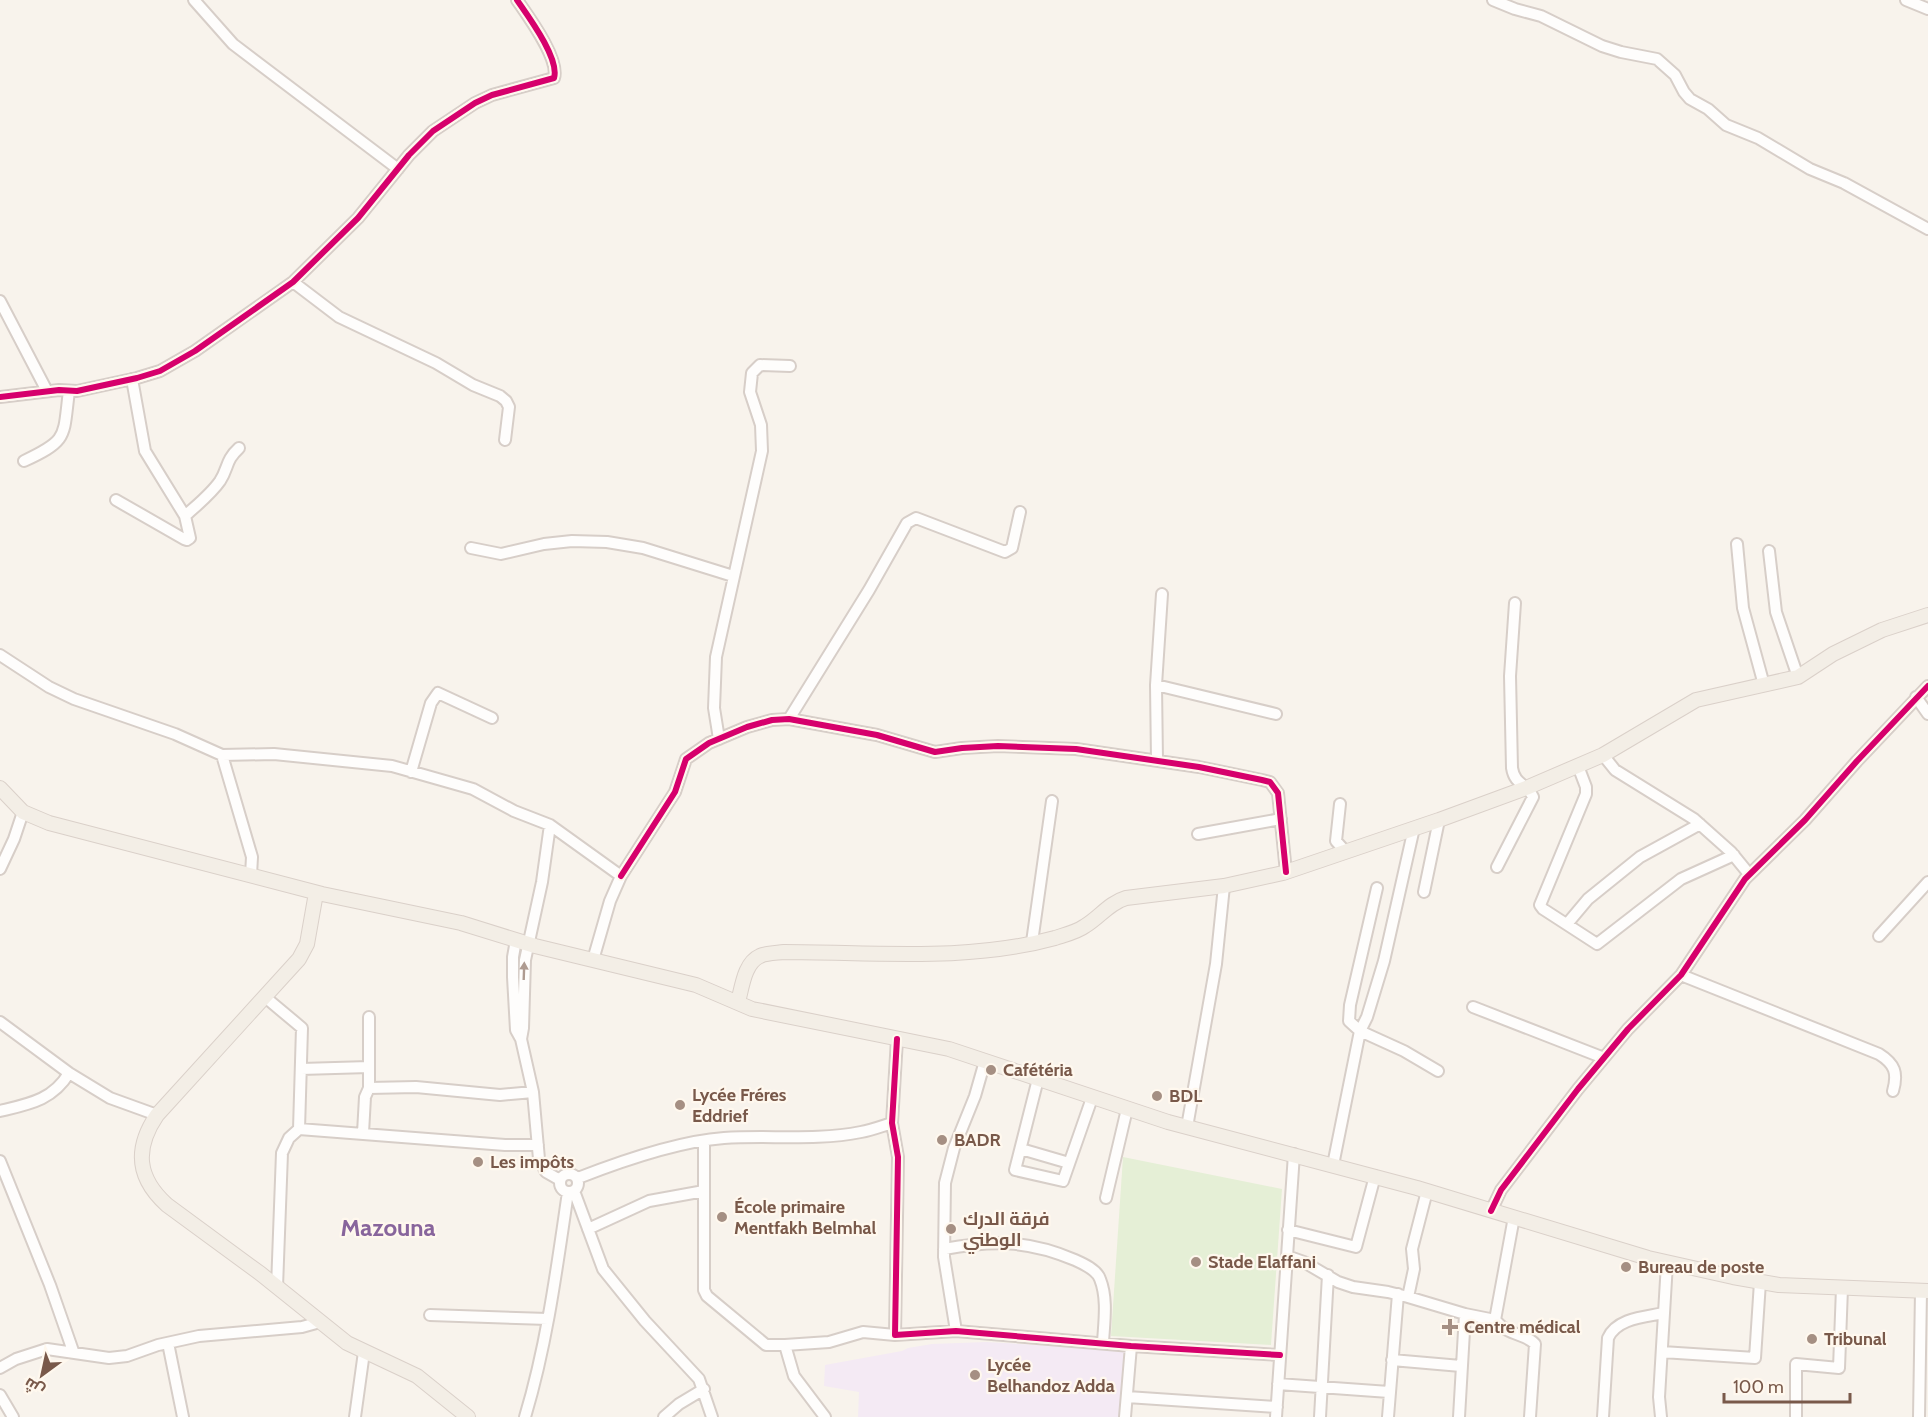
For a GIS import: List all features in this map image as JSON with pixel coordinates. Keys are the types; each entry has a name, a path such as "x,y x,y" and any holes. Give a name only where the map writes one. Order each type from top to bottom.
{"main road":[{"path":"738,1002 748,968 752,961 761,955 784,952 969,951 1032,942 1055,938 1084,927 1116,901 1224,886 1286,872 1526,788 1603,755 1696,700 1798,677 1833,654 1882,630 1928,615"},
{"path":"0,788 5,798 23,812 49,823 316,893 461,923 522,942 696,985 752,1008 782,1016 949,1049 1092,1098 1187,1127 1375,1176 1667,1263 1779,1285 1924,1291"},
{"path":"316,893 307,944 294,966 157,1115 145,1137 141,1154 142,1168 146,1181 155,1194 347,1343 417,1376 468,1417"}],"street":[{"path":"194,0 233,44 398,169"},
{"path":"0,397 47,391 77,391 160,371 195,351 293,282 358,218 433,131 475,103 506,90 554,78 556,67 538,31 517,0"},
{"path":"1493,0 1540,16 1602,46 1657,59 1676,75 1690,99 1708,108 1726,124 1758,138 1810,169 1844,183 1928,229"},
{"path":"1906,0 1928,9"},
{"path":"293,282 339,317 436,363 473,385 500,396 509,407 505,440"},
{"path":"0,301 47,391"},
{"path":"719,739 714,708 716,657 762,451 761,425 750,392 752,374 760,365 790,366"},
{"path":"116,500 187,540 190,538 185,516 145,451 132,379"},
{"path":"24,461 47,450 64,434 69,391"},
{"path":"185,516 215,487 222,478 230,457 240,448"},
{"path":"789,718 869,590 907,523 916,518 1009,552 1012,548 1020,512"},
{"path":"471,548 501,554 544,544 572,541 608,543 643,548 733,576"},
{"path":"1737,544 1743,608 1764,685"},
{"path":"1769,551 1776,612 1798,677"},
{"path":"1156,760 1156,685 1162,594"},
{"path":"1497,867 1532,802 1532,793 1515,778 1512,768 1510,676 1515,603"},
{"path":"0,655 63,694 175,734 222,755 274,754 392,766 473,789 514,811 550,825 621,876"},
{"path":"1156,685 1276,714"},
{"path":"1491,1210 1501,1190 1604,1058 1628,1029 1681,975 1749,874 1804,820 1928,686"},
{"path":"411,772 431,703 438,693 492,717"},
{"path":"1916,697 1928,714"},
{"path":"593,960 610,900 621,876 675,792 686,759 701,747 747,727 772,720 789,718 877,735 935,752 962,748 1044,747 1106,752 1199,766 1270,782 1278,794 1286,872"},
{"path":"222,755 252,857 251,875"},
{"path":"1603,755 1615,770 1676,806 1700,824 1734,855 1749,874"},
{"path":"1578,766 1586,787 1586,794 1540,905 1597,944 1681,879 1734,855"},
{"path":"1032,942 1052,801"},
{"path":"1340,804 1336,841 1344,852"},
{"path":"0,869 23,812"},
{"path":"1198,834 1281,819"},
{"path":"1424,892 1439,820"},
{"path":"1567,924 1588,899 1640,857 1700,824"},
{"path":"550,825 542,882 522,942 525,960 521,1039 533,1092 539,1159 546,1172 560,1180 562,1189 571,1192 603,1269 645,1321 699,1378 712,1417"},
{"path":"1333,1165 1360,1031 1367,1017 1384,961 1414,828"},
{"path":"1879,936 1928,882"},
{"path":"1187,1127 1216,964 1224,886"},
{"path":"1377,888 1348,1015 1352,1024 1360,1031 1404,1050 1438,1071"},
{"path":"1681,975 1879,1054 1895,1067 1897,1079 1893,1091"},
{"path":"265,998 302,1028 299,1129"},
{"path":"1473,1007 1604,1058"},
{"path":"363,1133 365,1097 369,1088 369,1017"},
{"path":"0,1022 69,1073 110,1098 157,1115"},
{"path":"895,1335 898,1157 892,1123 897,1039"},
{"path":"956,1331 944,1249 945,1183 954,1148 975,1096 985,1061"},
{"path":"301,1069 369,1067"},
{"path":"0,1111 50,1095 62,1086 69,1073"},
{"path":"1038,1079 1015,1170 1063,1181 1092,1098"},
{"path":"369,1088 416,1087 500,1095 533,1092"},
{"path":"1106,1198 1127,1109"},
{"path":"578,1178 602,1168 704,1141 722,1138 816,1136 862,1132 892,1123"},
{"path":"277,1287 282,1153 289,1138 299,1129 505,1145 538,1145"},
{"path":"704,1141 704,1290 707,1296 766,1345 830,1342 863,1332 895,1335 956,1331 1103,1344 1280,1355"},
{"path":"1021,1149 1069,1163"},
{"path":"1127,1397 1277,1412 1294,1154"},
{"path":"0,1161 50,1285 73,1351"},
{"path":"525,1417 535,1385 571,1192 579,1184 578,1178 570,1173 564,1175 560,1180"},
{"path":"1288,1230 1356,1247 1375,1176"},
{"path":"588,1229 649,1201 704,1191"},
{"path":"1388,1417 1392,1360 1403,1295 1414,1269 1412,1249 1427,1191"},
{"path":"1495,1320 1514,1218"},
{"path":"944,1249 978,1243 1010,1242 1050,1249 1085,1265 1099,1276 1104,1294 1103,1344"},
{"path":"1287,1256 1304,1262 1338,1282 1353,1287 1403,1295 1466,1314 1495,1320 1500,1326 1517,1336 1531,1339 1535,1344 1530,1417"},
{"path":"1661,1417 1659,1397 1667,1263"},
{"path":"1320,1417 1328,1275"},
{"path":"1662,1352 1755,1358 1760,1282"},
{"path":"1796,1417 1796,1364 1839,1368 1842,1288"},
{"path":"1919,1417 1924,1291"},
{"path":"1603,1417 1608,1338 1612,1329 1630,1320 1664,1313"},
{"path":"1459,1417 1466,1314"},
{"path":"430,1315 548,1319"},
{"path":"0,1368 16,1359 46,1349 73,1351 109,1358 127,1356 168,1343 220,1333 235,1334 302,1327 320,1322"},
{"path":"168,1343 183,1417"},
{"path":"785,1345 794,1376 825,1417"},
{"path":"1125,1417 1131,1346"},
{"path":"355,1417 364,1352"},
{"path":"1392,1360 1461,1366"},
{"path":"1278,1384 1389,1392"},
{"path":"664,1417 679,1404 704,1389"},
{"path":"0,1395 13,1417"}],"shaded area":[{"name":"Lycée Belhandoz Adda","path":"986,1342 1127,1350 1123,1417 858,1417 859,1392 824,1386 825,1365 932,1344"}],"green space":[{"name":"Stade Elaffani","path":"1123,1157 1282,1189 1271,1345 1111,1336"}],"cycle path":[{"path":"0,397 59,390 77,391 160,371 195,351 293,282 358,218 409,155 433,131 475,103 492,95 554,78 555,70 548,49 517,0"},
{"path":"1491,1211 1501,1190 1578,1089 1628,1029 1681,975 1745,879 1805,820 1928,686"},
{"path":"621,876 675,792 686,759 709,743 747,727 772,720 789,719 877,735 935,752 998,746 1076,749 1199,767 1270,782 1278,793 1286,872"},
{"path":"897,1039 892,1123 898,1157 895,1335 956,1331 1131,1346 1280,1355"}],"place":[{"name":"Cafétéria","path":"991,1070"},
{"name":"BDL","path":"1157,1096"},
{"name":"Lycée Fréres Eddrief","path":"680,1105"},
{"name":"BADR","path":"942,1140"},
{"name":"Les impôts","path":"478,1162"},
{"name":"École primaire Mentfakh Belmhal","path":"722,1217"},
{"name":"فرقة الدرك الوطني","path":"951,1229"},
{"name":"Stade Elaffani","path":"1196,1262"},
{"name":"Bureau de poste","path":"1626,1267"},
{"name":"Centre médical","path":"1450,1327"},
{"name":"Tribunal","path":"1812,1339"},
{"name":"Lycée Belhandoz Adda","path":"975,1375"}],"district":[{"name":"Mazouna","path":"388,1227"}]}
